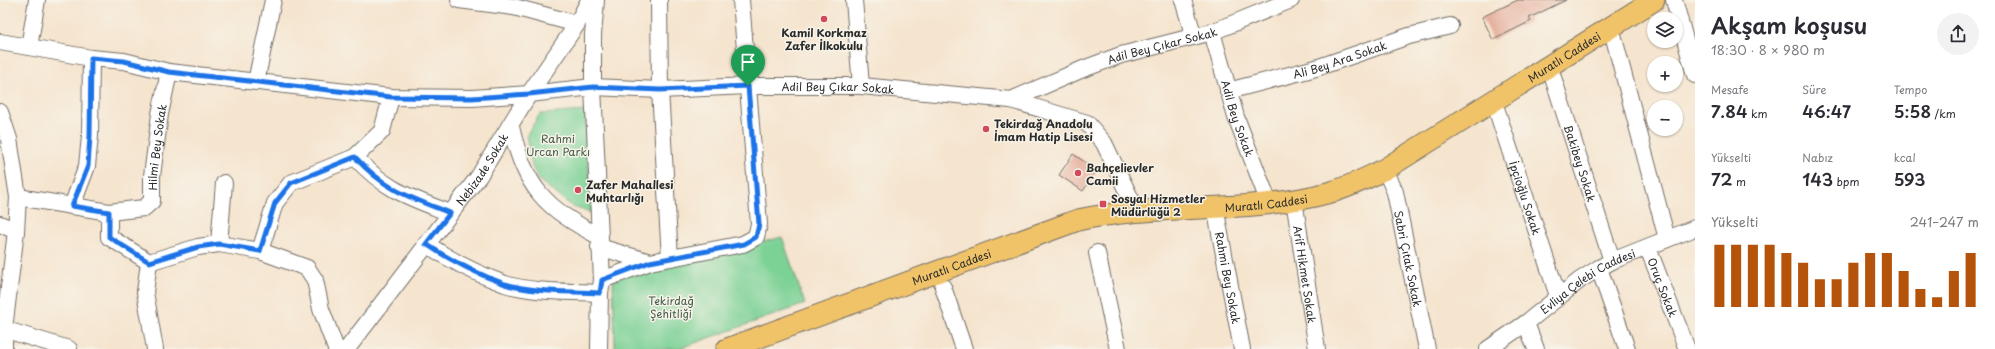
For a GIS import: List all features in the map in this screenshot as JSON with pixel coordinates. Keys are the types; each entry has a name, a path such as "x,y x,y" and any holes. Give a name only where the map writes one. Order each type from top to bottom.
{"main road":[{"name":"Muratlı Caddesi","path":"737,347 1078,220 1137,212 1294,200 1332,192 1359,182 1384,169 1493,99 1654,0"}],"street":[{"path":"29,47 37,0"},
{"path":"256,82 273,0"},
{"name":"Nebizade Sokak","path":"347,349 479,176 511,126 529,94 577,24 589,0"},
{"path":"596,0 593,35 593,87 601,286 599,349"},
{"path":"659,0 660,90 670,258"},
{"path":"426,244 452,261 506,284 535,289 601,286 650,262 744,244 756,237 759,224 741,0"},
{"path":"854,0 860,86"},
{"path":"1182,0 1194,37"},
{"name":"Adil Bey Çıkar Sokak","path":"1011,100 1083,69 1121,55 1212,32 1291,0"},
{"path":"1674,0 1695,75"},
{"path":"466,1 514,3 577,24"},
{"name":"Ali Bey Ara Sokak","path":"1228,90 1316,68 1409,36 1450,26"},
{"path":"1611,27 1667,239"},
{"name":"Adil Bey Sokak","path":"1212,32 1228,90 1269,203"},
{"name":"Adil Bey Çıkar Sokak","path":"0,42 91,58 124,61 169,72 391,97 472,98 593,87 660,90 748,86 860,86 1011,100 1087,123 1104,143 1137,212"},
{"path":"72,206 88,166 91,58"},
{"name":"Bakibey Sokak","path":"1549,65 1606,265 1627,349"},
{"name":"Hilmi Bey Sokak","path":"18,197 109,212 144,208 152,201 152,176 160,114 169,72"},
{"path":"260,251 275,203 291,183 355,157 382,131 391,97"},
{"name":"İpçioğlu Sokak","path":"1493,99 1558,296"},
{"path":"0,112 9,139 18,197 16,231 2,329 4,349"},
{"path":"511,126 517,152 529,181 544,200 599,242 650,262"},
{"path":"355,157 371,174 389,187 450,213"},
{"name":"Sabri Çıtak Sokak","path":"1384,169 1395,192 1427,349"},
{"path":"219,244 224,183"},
{"name":"Arif Hikmet Sokak","path":"1294,200 1317,349"},
{"name":"Rahmi Bey Sokak","path":"1215,207 1242,349"},
{"path":"109,212 109,237 149,262 198,247 219,244 260,251 307,268 315,280 321,309 336,349"},
{"path":"0,224 16,231"},
{"name":"Evliya Çelebi Caddesi","path":"1488,349 1526,323 1558,296 1606,265 1695,228"},
{"name":"Oruç Sokak","path":"1648,248 1687,349"},
{"path":"1097,253 1118,349"},
{"path":"149,262 145,292 155,349"},
{"path":"943,287 964,349"},
{"path":"1526,323 1536,349"},
{"path":"2,329 69,349"}],"green space":[{"name":"Rahmi Urcan Parkı","path":"585,111 592,213 573,207 540,181 532,167 527,134 540,114"},
{"name":"Tekirdağ Şehitliği","path":"782,237 805,304 678,349 615,349 613,281 635,271 709,256"}],"building":[{"path":"1518,0 1566,0 1529,18 1531,21 1493,40 1482,17"},
{"name":"Bahçelievler Camii","path":"1073,154 1097,170 1083,191 1059,175"}],"place":[{"name":"Kamil Korkmaz Zafer İlkokulu","path":"824,19"},
{"name":"Tekirdağ Anadolu İmam Hatip Lisesi","path":"986,129"},
{"name":"Bahçelievler Camii","path":"1078,173"},
{"name":"Zafer Mahallesi Muhtarlığı","path":"578,190"},
{"name":"Sosyal Hizmetler Müdürlüğü 2","path":"1103,204"}],"route":[{"path":"91,58 124,61 169,72 391,97 472,98 593,87 660,90 748,86 759,224 756,237 744,244 650,262 602,280 600,293 535,289 506,284 452,261 426,244 450,213 389,187 371,174 355,157 291,183 275,203 260,251 219,244 198,247 149,262 109,237 109,212 72,206 88,166 91,58"}]}
